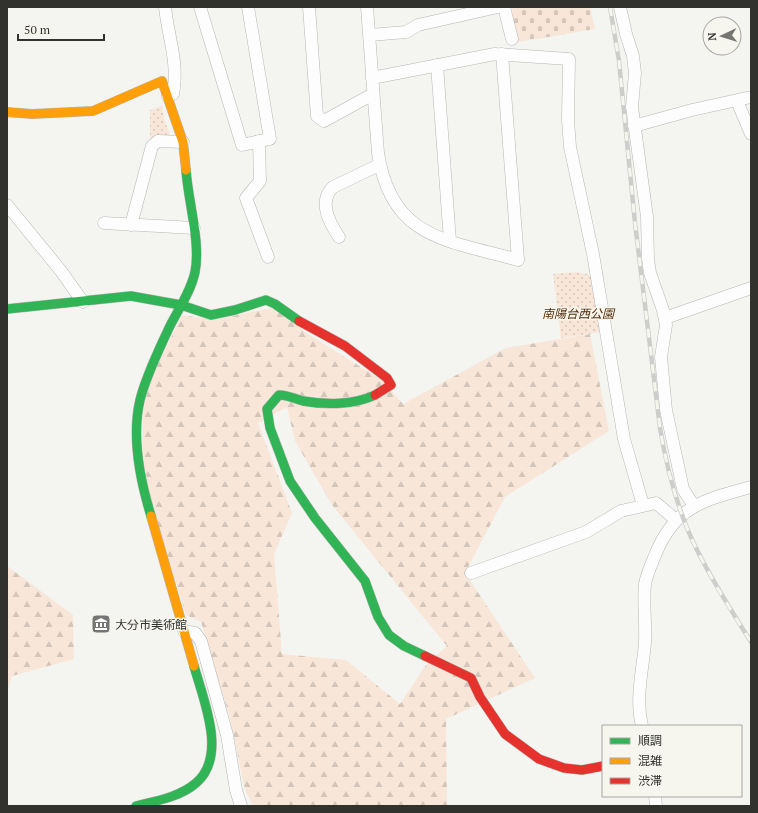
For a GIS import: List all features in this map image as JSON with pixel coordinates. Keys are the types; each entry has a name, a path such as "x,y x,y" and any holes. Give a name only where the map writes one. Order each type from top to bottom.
{"street":[{"path":"165,7 170,43 176,69 173,94 168,96"},
{"path":"200,7 242,145 270,138 248,7"},
{"path":"309,7 317,116 324,121 373,94"},
{"path":"367,7 379,165 390,196 406,218 431,235 518,260 502,54"},
{"path":"370,35 406,32 418,25 498,7"},
{"path":"504,7 512,39"},
{"path":"620,7 633,56 634,73 632,107 647,217 648,259 650,273 665,318 666,330 661,357 666,410 684,489 694,506"},
{"path":"372,78 484,55 502,54 569,59 568,120 570,147 593,254 624,439 643,505"},
{"path":"437,65 450,241"},
{"path":"7,112 32,114 92,111 101,109 162,81 183,142 194,228 195,274 145,385 140,401 136,432 142,487 213,736 213,745 210,764 205,774 192,787 175,795 136,806"},
{"path":"634,126 692,110 751,97"},
{"path":"737,101 751,134"},
{"path":"131,225 152,146 158,141 183,142"},
{"path":"259,141 260,181 246,194 246,198 268,257"},
{"path":"339,237 327,215 326,198 329,191 333,187 379,165"},
{"path":"7,205 61,271 83,302"},
{"path":"104,223 194,228"},
{"path":"665,318 751,288"},
{"path":"7,310 131,296 181,304 211,315 235,310 266,300 345,346 387,378 391,385 386,389 355,402 328,403 302,400 289,395 279,395 267,409 270,428 290,481 314,518 365,581 378,617 389,635 404,646 472,678 480,697 505,734 540,759 564,768 582,770 602,766"},
{"path":"642,725 640,684 646,632 645,583 662,538 676,520 694,506 751,487"},
{"path":"471,573 586,532 621,511 643,505 656,503 676,520"},
{"path":"184,632 195,634 201,641 228,735 236,790 241,806"}],"green space":[{"path":"512,7 590,7 595,29 519,42 515,34"},
{"path":"162,106 165,122 171,137 150,138 150,110"},
{"name":"南陽台西公園","path":"577,272 591,275 602,332 561,338 553,274"},
{"path":"275,307 305,332 383,381 403,404 506,348 590,334 609,431 505,497 465,573 535,678 446,719 447,806 253,806 245,790 230,718 201,622 186,615 160,533 146,474 143,445 143,416 148,390 159,362 182,315 215,320","holes":["287,407 295,441 332,505 447,646 426,665 400,704 346,660 282,654 274,554 292,513 258,423"]},
{"path":"7,566 73,615 74,659 12,676 7,692"}],"railway":[{"path":"610,7 619,61 635,223 660,428 666,459 674,490 690,536 716,585 751,642"}],"traffic: fast":[{"path":"151,516 143,488 138,459 136,429 137,414 140,400 156,355 187,294 195,272 195,235 186,170"},
{"path":"7,309 131,296 181,305 211,315 235,310 266,300 275,304 299,321"},
{"path":"375,395 358,401 340,403 303,401 288,396 279,395 267,409 270,428 290,481 315,518 365,581 378,617 389,635 404,646 425,656"},
{"path":"136,806 168,798 183,792 196,783 205,772 210,758 212,743 207,710 194,666"}],"traffic: slow":[{"path":"7,112 32,114 93,111 162,81 183,142 186,170"},
{"path":"151,516 194,666"}],"traffic: jam":[{"path":"299,321 345,346 387,378 391,385 375,395"},
{"path":"425,656 471,678 480,697 505,734 539,759 564,768 582,770 602,766"}],"place":[{"name":"大分市美術館","path":"101,624"}]}
